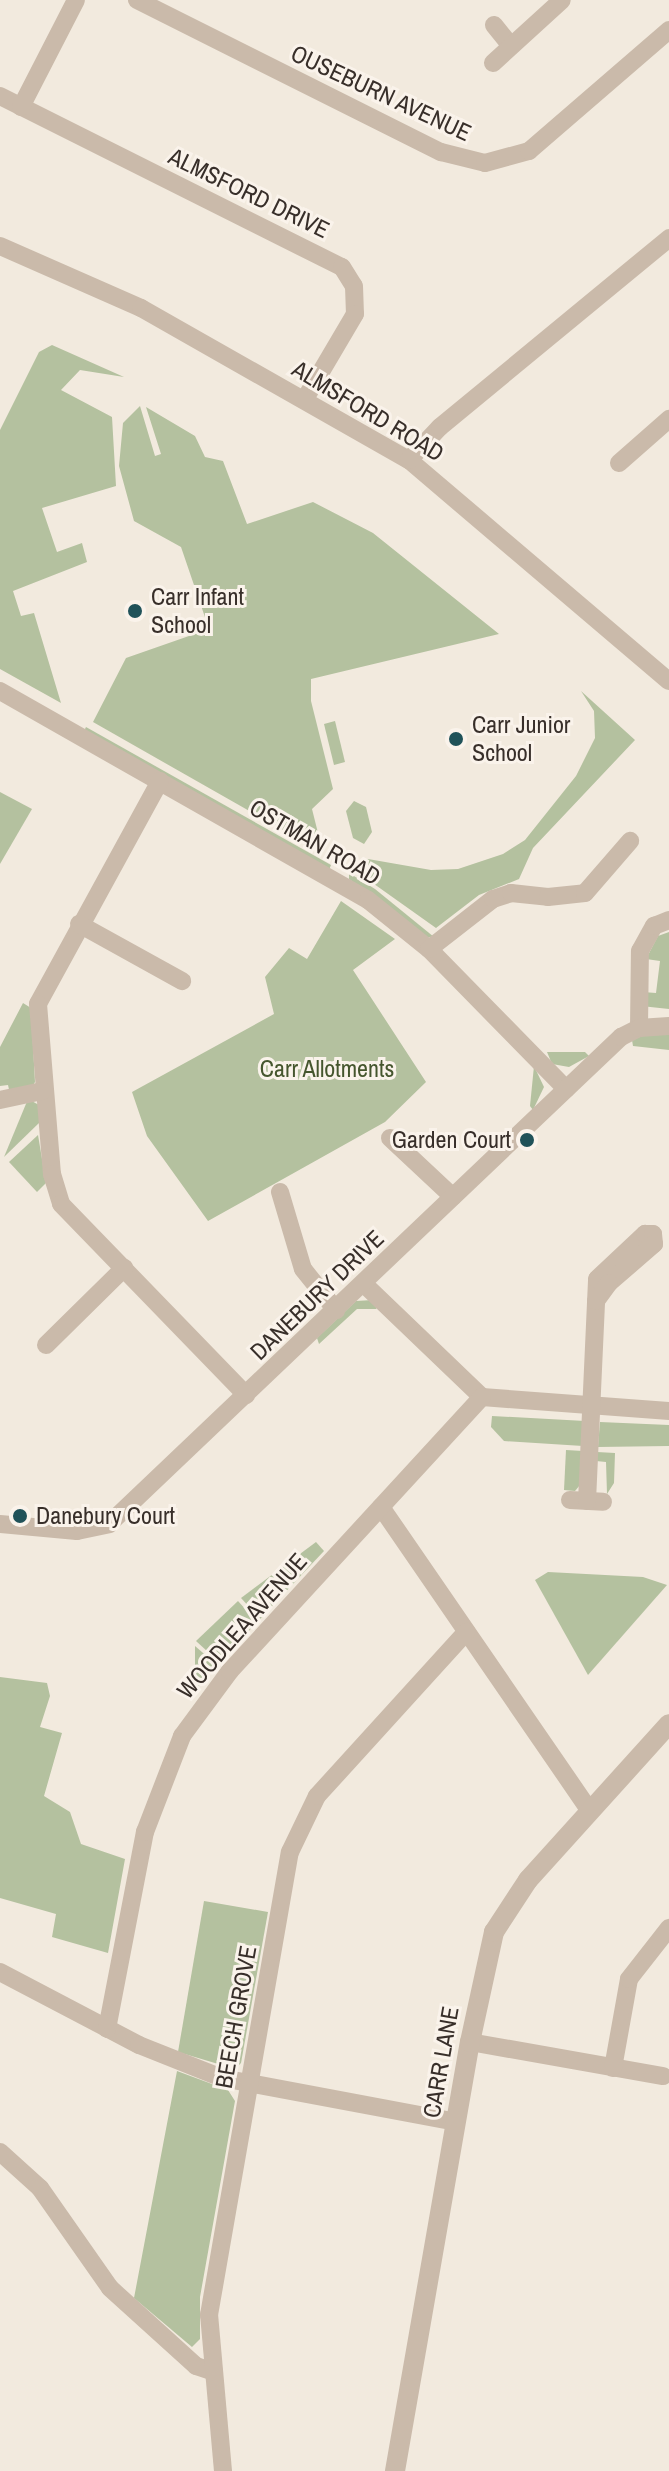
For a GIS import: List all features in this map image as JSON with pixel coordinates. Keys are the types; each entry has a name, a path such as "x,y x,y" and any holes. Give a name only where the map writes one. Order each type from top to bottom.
{"street":[{"path":"21,107 76,0"},
{"name":"OUSEBURN AVENUE","path":"137,0 441,152 485,163 529,151 669,30"},
{"path":"493,63 562,0"},
{"path":"494,25 511,46"},
{"name":"ALMSFORD DRIVE","path":"0,96 342,267 354,286 355,314 305,399"},
{"path":"409,460 440,427 669,238"},
{"name":"ALMSFORD ROAD","path":"0,246 117,296 409,460 669,681"},
{"path":"618,462 667,426"},
{"name":"OSTMAN ROAD","path":"0,691 368,900 429,949 566,1089"},
{"path":"160,781 79,924 38,1004 42,1091 55,1192 246,1395"},
{"path":"429,949 493,899 511,893 560,897 585,893 630,841"},
{"path":"669,920 654,926 640,951 639,1028 669,1026"},
{"path":"79,924 182,981"},
{"name":"DANEBURY DRIVE","path":"0,1524 77,1531 109,1524 621,1037 639,1028"},
{"path":"0,1100 42,1091"},
{"path":"390,1138 453,1197"},
{"path":"280,1192 303,1269 336,1310"},
{"path":"46,1345 124,1268"},
{"path":"364,1284 482,1397 669,1411"},
{"path":"587,1501 596,1301"},
{"name":"WOODLEA AVENUE","path":"107,2029 145,1832 182,1736 208,1696 482,1397"},
{"path":"381,1507 589,1810"},
{"name":"BEECH GROVE","path":"223,2471 209,2315 286,1871 301,1823 332,1777 466,1632"},
{"name":"CARR LANE","path":"395,2471 470,2042 487,1958 501,1919 589,1810 669,1724"},
{"path":"613,2068 629,1979 669,1928"},
{"path":"0,1972 165,2057 249,2085 456,2122"},
{"path":"470,2042 663,2076"},
{"path":"0,2152 40,2188 110,2288 196,2366 214,2372"}],"green space":[{"path":"52,345 124,377 80,370 61,390 112,417 116,486 42,508 57,552 82,543 87,562 13,591 21,616 34,613 61,703 0,669 0,430 39,352"},
{"path":"140,406 155,456 161,454 146,407 195,436 205,457 223,461 247,524 313,502 373,533 499,634 311,679 311,701 333,789 312,809 323,853 93,722 126,658 209,629 181,547 134,521 119,466 123,423"},
{"path":"581,691 635,740 533,848 519,879 479,895 436,928 360,874 360,865 368,859 431,870 458,869 503,854 525,840 576,776 595,738 594,711"},
{"path":"335,721 345,762 334,765 324,724"},
{"path":"86,727 331,865 329,870 84,731"},
{"path":"0,792 32,809 0,864"},
{"path":"354,801 366,807 372,832 364,844 353,838 346,811"},
{"path":"349,873 375,889 434,937 425,937 349,879"},
{"name":"Carr Allotments","path":"341,901 395,939 353,970 426,1082 385,1122 208,1221 147,1136 132,1092 274,1014 265,977 289,948 307,959"},
{"path":"669,932 669,1009 641,1006 643,992 656,993 660,961 646,959 658,936"},
{"path":"23,1003 31,1008 35,1082 31,1089 10,1094 8,1085 0,1086 0,1047"},
{"path":"643,1032 669,1032 669,1050 633,1046 632,1040"},
{"path":"547,1052 585,1052 589,1056 569,1067 552,1064"},
{"path":"534,1066 544,1087 533,1110 530,1106"},
{"path":"28,1099 39,1105 40,1122 4,1157"},
{"path":"38,1135 46,1183 37,1192 9,1162"},
{"path":"373,1300 379,1305 376,1309 357,1309 319,1344 317,1338 356,1301"},
{"path":"492,1416 585,1421 583,1446 504,1441 491,1427"},
{"path":"600,1422 669,1425 669,1446 598,1447"},
{"path":"566,1450 583,1451 580,1485 575,1491 564,1490"},
{"path":"597,1452 615,1453 614,1483 607,1494 606,1462 596,1461"},
{"path":"316,1542 324,1551 260,1619 241,1598"},
{"path":"548,1572 643,1577 667,1585 588,1675 535,1580"},
{"path":"238,1601 257,1622 220,1663 196,1641"},
{"path":"195,1646 217,1665 195,1691"},
{"path":"0,1677 47,1683 50,1696 40,1727 62,1733 44,1796 70,1812 81,1844 125,1859 108,1953 52,1937 56,1914 0,1898"},
{"path":"204,1901 268,1912 241,2063 235,2069 178,2052"},
{"path":"177,2071 228,2090 235,2101 200,2297 200,2339 192,2347 134,2298"}],"place":[{"name":"Carr Infant School","path":"135,611"},
{"name":"Carr Junior School","path":"456,739"},
{"name":"Garden Court","path":"527,1140"},
{"name":"Danebury Court","path":"20,1516"}]}
